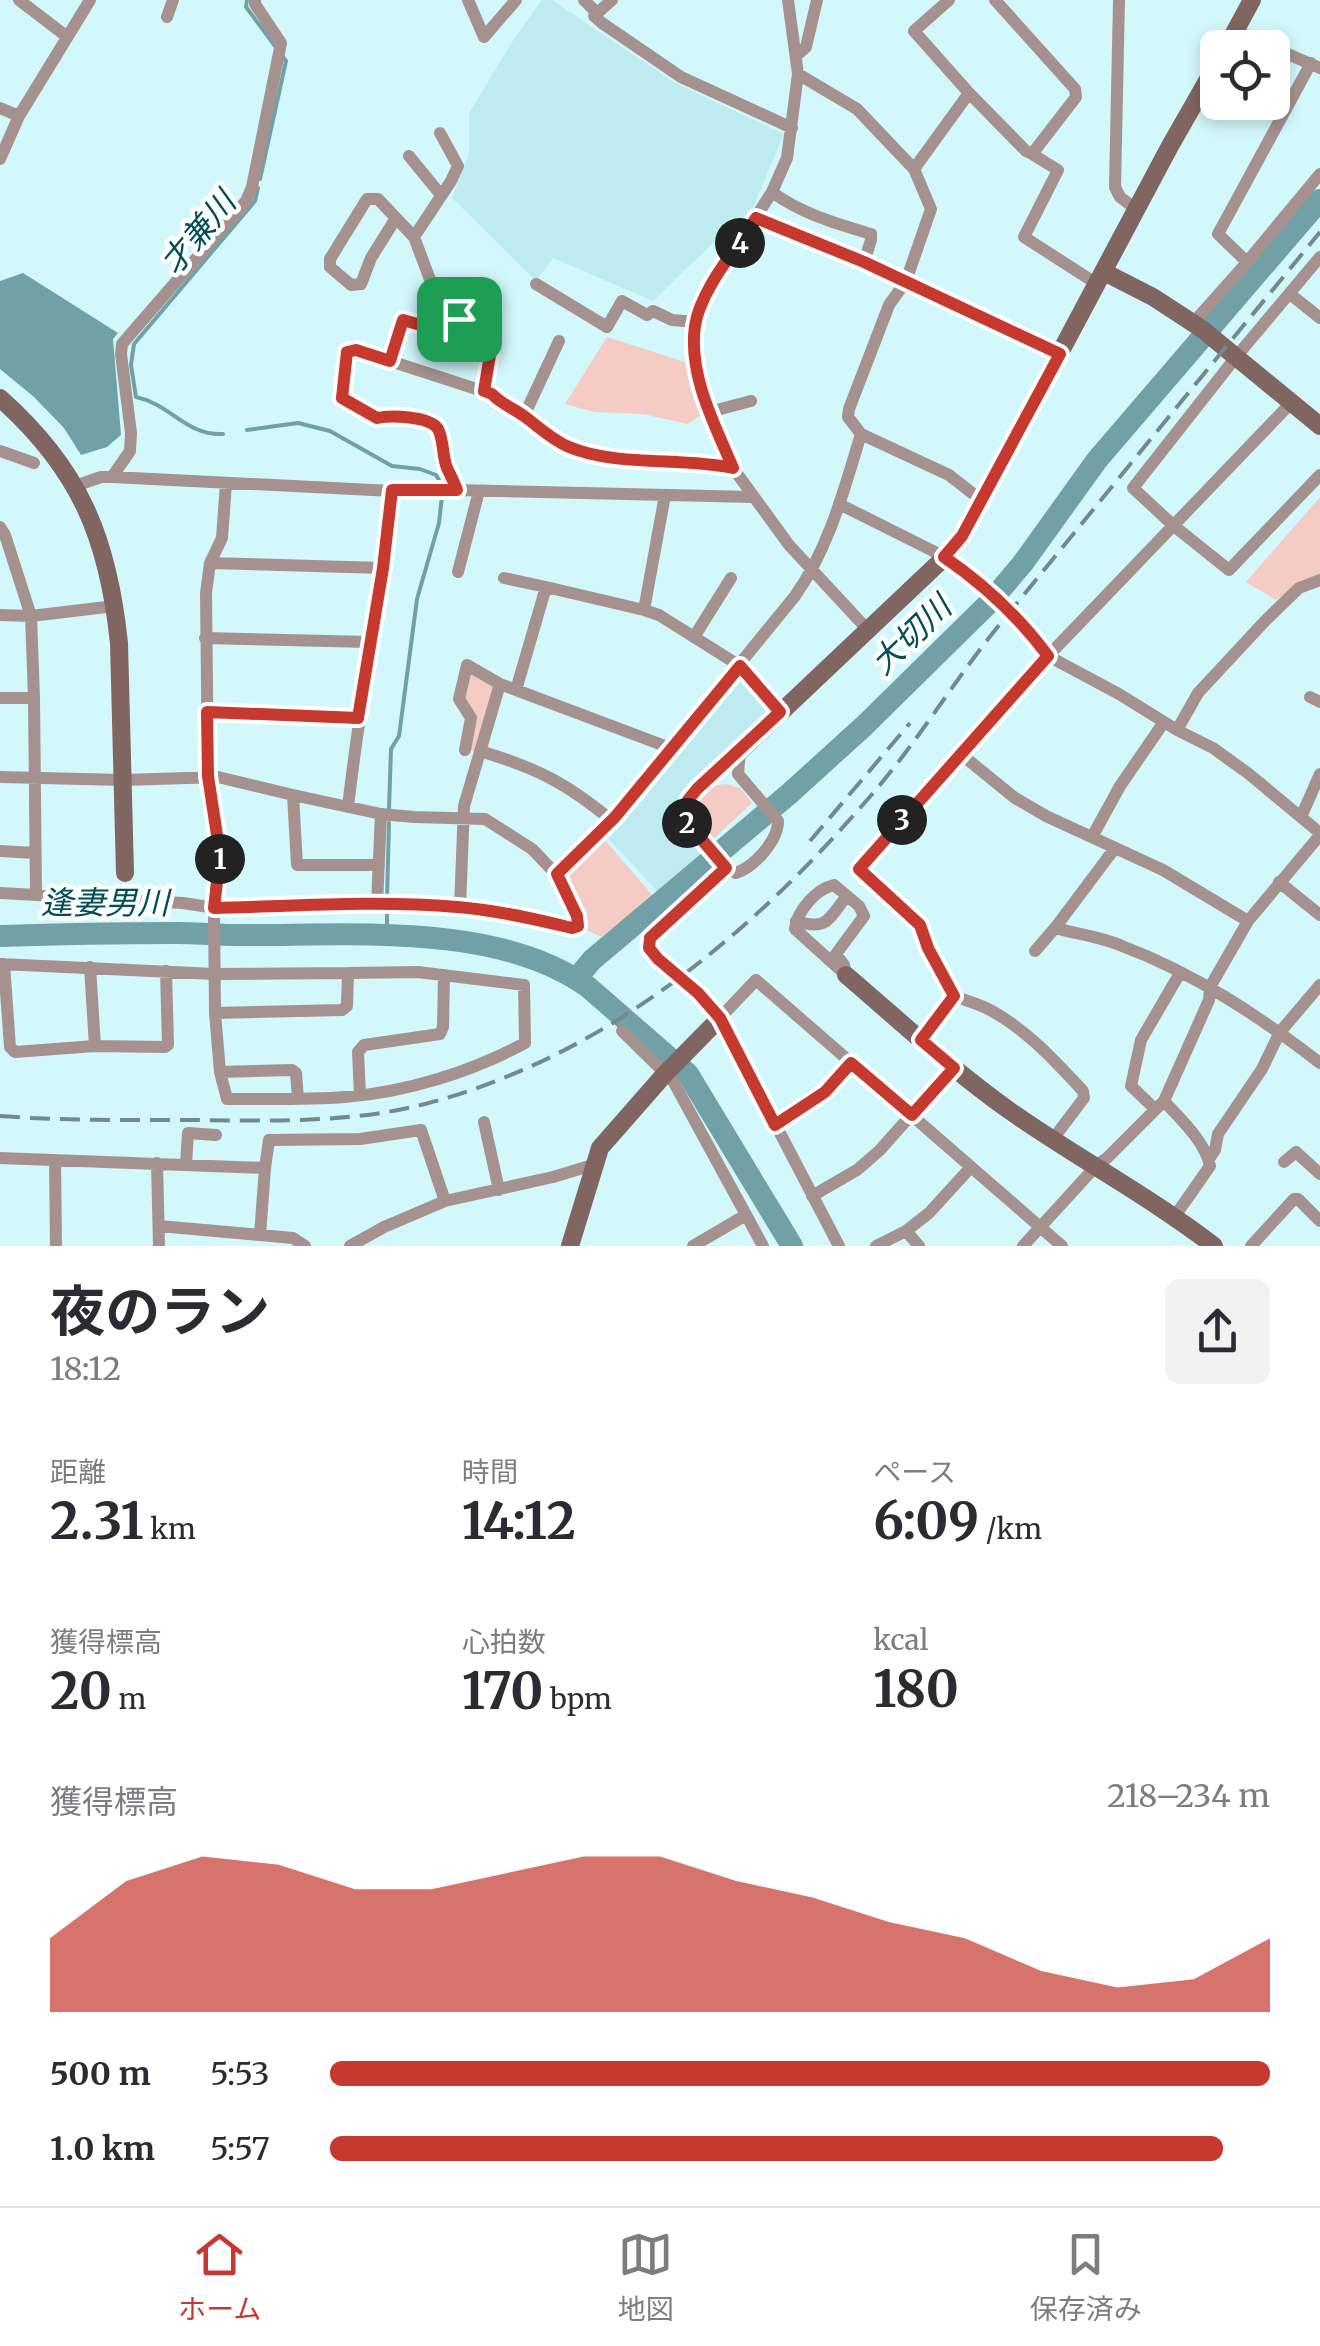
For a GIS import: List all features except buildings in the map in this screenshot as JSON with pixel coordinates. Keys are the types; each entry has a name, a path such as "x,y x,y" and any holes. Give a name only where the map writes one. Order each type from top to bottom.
{"street":[{"path":"19,0 66,36"},
{"path":"0,158 19,116 90,0"},
{"path":"167,17 173,0"},
{"path":"112,477 130,451 122,344 249,195 280,43 256,0"},
{"path":"468,0 484,37 516,0"},
{"path":"584,0 597,13"},
{"path":"612,0 594,16 602,23 682,76 792,128"},
{"path":"788,0 798,74 787,158 772,192 708,292 696,322 694,354 709,412 733,468 789,545 868,629"},
{"path":"796,56 806,47 817,0"},
{"path":"949,0 914,31 1026,151 1058,170 1024,237 1100,278 1154,297 1202,330 1320,426"},
{"path":"995,0 1075,90 1076,97 1032,154"},
{"path":"1118,0 1115,187 1120,197 1137,210"},
{"path":"1235,30 1252,0"},
{"path":"1247,262 1218,234 1316,65 1290,57"},
{"path":"798,74 857,110 914,169 931,209 906,281 889,305 848,417 861,434 949,475 982,500"},
{"path":"914,169 969,94"},
{"path":"740,751 738,774 778,822 778,831 736,874 726,868 686,821 688,800 962,536 1200,95"},
{"path":"0,108 19,116"},
{"path":"414,236 458,166 440,133"},
{"path":"409,156 441,195"},
{"path":"1202,330 1247,262 1320,174"},
{"path":"772,192 790,206 871,234 864,262"},
{"path":"396,218 360,284 352,285 330,267 330,260 367,199 378,199 414,236 437,298 490,355 484,391"},
{"path":"756,218 864,262 1060,354"},
{"path":"1320,257 1132,488 1229,570 1320,475"},
{"path":"536,284 607,327 622,301 647,315 653,312 672,320 696,322"},
{"path":"1290,294 1320,318"},
{"path":"390,361 403,320 445,332 459,319"},
{"path":"524,416 559,341"},
{"path":"447,490 447,467 434,424 426,420 377,418 342,398 347,352 356,350 484,391 571,448 641,460 706,462 733,468"},
{"path":"0,398 60,461 99,536 112,584 119,643 125,873"},
{"path":"709,412 752,401"},
{"path":"1053,1139 1084,1098 1083,1091 1020,1029 989,1009 954,996 920,925 859,869 1048,656 1292,402"},
{"path":"557,874 611,820 672,749 813,571 861,434"},
{"path":"0,451 34,463"},
{"path":"75,486 112,477 392,490 753,497"},
{"path":"166,971 165,1047 11,1050 2,964 166,971 214,969 444,974 524,985 525,1043 449,1076 360,1095 227,1099 220,1072 215,1013 214,969 214,911 220,855 208,776 205,638 206,592 210,563 222,538 226,483"},
{"path":"348,807 392,490"},
{"path":"458,572 478,490"},
{"path":"644,610 665,495"},
{"path":"839,504 968,573 1006,606 1048,656 1225,757 1320,834 1248,921 1210,987 1209,1000 1160,1105 1096,1166 1023,1246"},
{"path":"0,527 30,616 36,894"},
{"path":"210,563 383,568"},
{"path":"504,578 658,615 740,666 780,712"},
{"path":"694,637 731,578"},
{"path":"1176,730 1198,693 1265,621 1298,588 1320,580"},
{"path":"516,690 546,588"},
{"path":"0,615 30,616 116,606"},
{"path":"205,638 370,642"},
{"path":"465,750 471,718 459,699 467,665 500,684 672,749"},
{"path":"460,907 462,818 500,684"},
{"path":"0,698 34,698"},
{"path":"207,712 358,718"},
{"path":"1092,837 1120,786 1164,722"},
{"path":"480,751 547,775 611,820"},
{"path":"962,755 1015,798 1046,816 1162,870 1248,921"},
{"path":"713,774 738,774"},
{"path":"1301,817 1320,774"},
{"path":"0,777 124,780 218,776 382,814 485,819 532,848 557,874 578,926 460,907 376,904 214,911 183,903 0,894"},
{"path":"293,796 297,864 380,865"},
{"path":"376,904 382,814"},
{"path":"1035,951 1115,848"},
{"path":"0,852 36,852"},
{"path":"726,868 648,944 658,959 720,1018 839,1246"},
{"path":"1279,882 1320,915"},
{"path":"836,954 864,916 859,906 834,884 824,887 796,916 795,929 821,954 954,1068 1010,1110 1175,1216 1192,1238 1214,1246"},
{"path":"796,921 813,926 824,923 847,896"},
{"path":"1055,928 1120,945 1210,987 1320,1063"},
{"path":"821,954 836,954"},
{"path":"836,954 846,975"},
{"path":"90,967 95,1046"},
{"path":"215,1013 342,1010 347,1006 348,973"},
{"path":"1175,1216 1210,1166 1209,1159 1188,1127 1131,1086 1141,1040 1180,973"},
{"path":"360,1095 358,1052 364,1046 440,1034 444,974"},
{"path":"570,1246 600,1148 756,980 1062,1246"},
{"path":"1209,1159 1218,1134 1262,1069 1280,1032 1320,985"},
{"path":"921,1040 954,996"},
{"path":"622,1031 673,1082 762,1246"},
{"path":"775,1125 825,1092 851,1063"},
{"path":"812,1196 857,1170 879,1151 954,1068"},
{"path":"220,1072 292,1070 296,1073 298,1099"},
{"path":"484,1122 499,1190"},
{"path":"260,1235 269,1140 360,1139 421,1130 445,1201"},
{"path":"186,1164 188,1134 216,1136"},
{"path":"1284,1162 1296,1152 1320,1174"},
{"path":"0,1158 265,1168"},
{"path":"55,1160 56,1246"},
{"path":"156,1163 159,1246"},
{"path":"350,1246 445,1201 553,1178 596,1164"},
{"path":"876,1246 906,1231 929,1213 971,1167"},
{"path":"1251,1246 1294,1198 1320,1221"},
{"path":"693,1246 746,1215"},
{"path":"159,1226 293,1238 305,1246"},
{"path":"384,1227 384,1246"},
{"path":"906,1231 918,1246"}],"shaded area":[{"path":"542,0 552,0 675,83 784,134 749,217 713,243 653,301 553,258 536,281 452,198 469,153 469,113"},
{"path":"23,273 118,333 113,339 121,435 107,447 81,455 64,428 0,369 0,281"},
{"path":"607,337 688,363 705,412 688,424 643,414 594,412 565,404"},
{"path":"1320,497 1320,575 1276,600 1246,582"},
{"path":"469,669 497,685 476,752 468,750 474,719 461,699"},
{"path":"737,670 777,712 669,812 705,854 658,892 605,835"},
{"path":"726,784 740,788 752,803 712,840 702,828 696,806 702,792"},
{"path":"603,838 655,898 601,937 585,929 584,916 562,875"}],"waterway":[{"name":"才兼川","path":"247,0 246,7 275,46"},
{"name":"才兼川","path":"260,179 286,61 283,57"},
{"name":"才兼川","path":"223,434 199,430 136,397 131,365 134,344 255,201 258,188"},
{"name":"大切川","path":"576,979 592,960 864,726 990,602 1097,460 1320,200"},
{"name":"才兼川","path":"247,430 298,423 330,431 392,466 436,475 443,487"},
{"name":"才兼川","path":"389,809 391,749 399,736 417,599 439,523 442,496"},
{"name":"才兼川","path":"387,898 389,823"},
{"name":"才兼川","path":"381,936 387,926 387,912"},
{"name":"逢妻男川","path":"0,936 372,934 465,942 510,951 551,966 588,987 688,1074 792,1246"}],"railway":[{"path":"0,1116 254,1121 369,1115 425,1104 492,1082 557,1054 618,1020 731,936 833,838 894,767 996,629 1320,232"},
{"path":"810,841 910,723"}],"route":[{"path":"756,218 864,262 1060,354 962,536 944,557 1006,606 1048,656 859,869 920,925 954,996 921,1040 954,1068 912,1115 851,1063 825,1092 775,1125 720,1018 649,948 650,938 726,868 686,821 688,800 780,712 740,666 615,817 557,874 578,926 460,907 421,905 214,908 220,855 208,776 207,712 358,718 392,490 457,490 434,424 426,420 377,418 345,400 342,395 347,352 356,350 390,361 403,320 445,332 459,319 490,355 484,391 556,440 594,454 706,462 733,468 698,376 695,324 708,292 756,218"}]}
